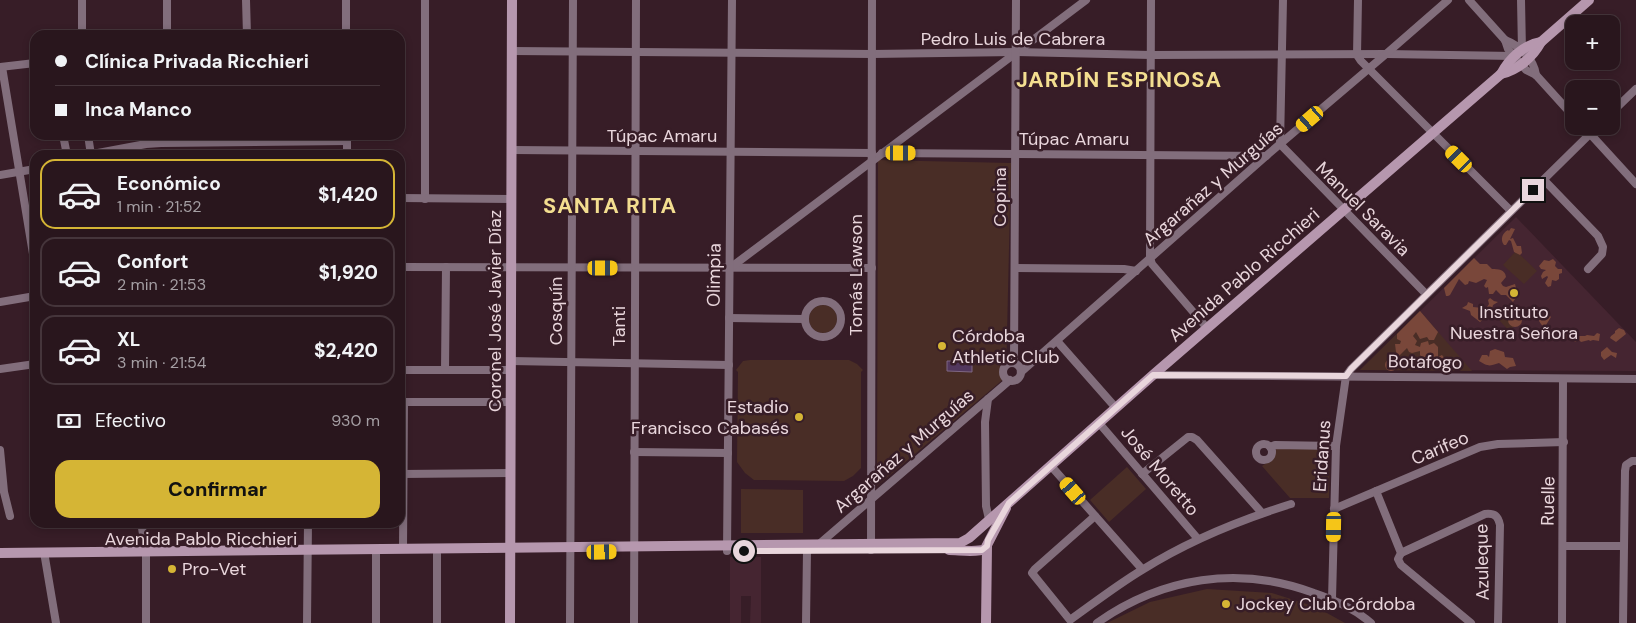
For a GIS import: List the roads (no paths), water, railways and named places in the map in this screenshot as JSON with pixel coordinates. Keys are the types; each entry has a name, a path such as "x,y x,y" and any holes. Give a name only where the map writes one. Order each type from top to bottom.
{"main road":[{"name":"Coronel José Javier Díaz","path":"510,623 512,0"},
{"name":"Avenida Pablo Ricchieri","path":"307,552 437,554 634,549 807,551 956,544 973,535 1153,375 1501,74 1506,65 1537,49 1541,42 1589,0"},
{"name":"Avenida Pablo Ricchieri","path":"988,543 1009,503"},
{"path":"981,623 981,560 969,544 973,535 985,534 988,543 986,623"},
{"path":"974,550 982,550 988,543"},
{"name":"Avenida Pablo Ricchieri","path":"727,549 818,546 974,550"},
{"name":"Avenida Pablo Ricchieri","path":"0,553 146,554 403,549 510,551"},
{"name":"Avenida Pablo Ricchieri","path":"0,557 44,554"}],"street":[{"path":"82,0 82,30"},
{"path":"167,0 167,30"},
{"path":"246,0 247,30"},
{"path":"346,0 346,30"},
{"path":"425,0 426,198"},
{"name":"Cosquín","path":"570,623 572,0"},
{"name":"Tanti","path":"634,623 636,0"},
{"name":"Olimpia","path":"727,549 732,0"},
{"name":"Tomás Lawson","path":"871,547 872,0"},
{"name":"Copina","path":"1014,364 1016,0"},
{"path":"730,268 872,157 882,153 1086,0"},
{"path":"1151,0 1150,258 1152,264 1207,328"},
{"path":"1280,144 1283,0"},
{"path":"1358,0 1358,55 1361,61 1511,211"},
{"name":"Argarañaz y Murguías","path":"1021,372 1266,156 1448,0"},
{"path":"1468,0 1505,40 1513,43 1526,70 1536,75 1565,107"},
{"path":"1521,0 1521,57"},
{"name":"Pedro Luis de Cabrera","path":"512,51 872,54 1016,52 1151,55 1386,54 1521,57"},
{"path":"30,64 1,67 30,232"},
{"path":"1620,104 1636,89"},
{"path":"1346,376 1426,294 1589,135"},
{"path":"1591,135 1636,184"},
{"path":"114,150 161,143 273,140"},
{"name":"Manuel Saravia","path":"1280,144 1426,294"},
{"name":"Túpac Amaru","path":"512,150 731,152 872,157"},
{"name":"Túpac Amaru","path":"882,153 1266,156"},
{"path":"0,175 30,170"},
{"path":"1544,180 1598,236 1604,247 1602,254 1588,269"},
{"path":"405,198 512,199"},
{"path":"405,267 872,268"},
{"path":"445,370 446,267"},
{"path":"1015,268 1124,269 1136,271"},
{"path":"0,302 30,297"},
{"path":"819,302 824,302 830,303 838,310 841,321 836,332 825,338 808,330 805,318 810,308 819,302"},
{"path":"729,318 805,318"},
{"name":"José Moretto","path":"1057,340 1116,408"},
{"path":"405,370 445,370 570,363 729,364"},
{"path":"1014,364 1019,367 1021,372 1018,379 1010,380 1006,377 1004,370 1007,365 1014,364"},
{"path":"0,369 30,365"},
{"name":"Botafogo","path":"1153,375 1636,379"},
{"name":"Eridanus","path":"1332,599 1336,446 1346,376"},
{"name":"Ruelle","path":"1562,623 1563,378"},
{"name":"Argarañaz y Murguías","path":"807,551 818,546 1010,380"},
{"path":"988,400 985,422 986,506 989,519"},
{"path":"405,402 511,402"},
{"path":"976,409 985,422"},
{"name":"José Moretto","path":"1099,423 1198,539"},
{"path":"1142,474 1188,437 1192,437 1198,440 1262,513"},
{"name":"Carifeo","path":"1334,509 1480,447 1498,444 1564,442"},
{"path":"1270,447 1275,445 1336,446"},
{"path":"0,450 4,492 10,516"},
{"path":"634,452 728,453"},
{"path":"1623,623 1625,471 1626,465 1636,461"},
{"path":"1051,466 1142,570"},
{"path":"405,474 511,473"},
{"name":"Azuleque","path":"1376,491 1401,553"},
{"path":"1095,516 1034,569 1032,573 1070,620 1142,570 1198,539 1262,513 1291,504"},
{"name":"Azuleque","path":"1471,623 1401,565 1398,559 1401,553 1485,514 1495,515 1500,525 1498,623"},
{"path":"142,528 146,554 146,623"},
{"path":"307,623 308,528"},
{"path":"403,528 403,549"},
{"path":"1563,546 1624,546"},
{"path":"806,623 807,551"},
{"path":"44,554 56,623"},
{"path":"376,554 376,623"},
{"path":"437,554 437,623"},
{"path":"1097,623 1111,613 1140,598 1169,587 1195,581 1222,578 1257,578 1281,583 1332,599 1371,623"}],"place":[{"name":"Instituto Nuestra Señora","path":"1514,293"},
{"name":"Córdoba Athletic Club","path":"942,346"},
{"name":"Estadio Francisco Cabasés","path":"799,417"},
{"name":"Pro-Vet","path":"172,569"},
{"name":"Jockey Club Córdoba","path":"1226,604"}],"district":[{"name":"JARDÍN ESPINOSA","path":"1119,79"},
{"name":"SANTA RITA","path":"610,205"}]}
